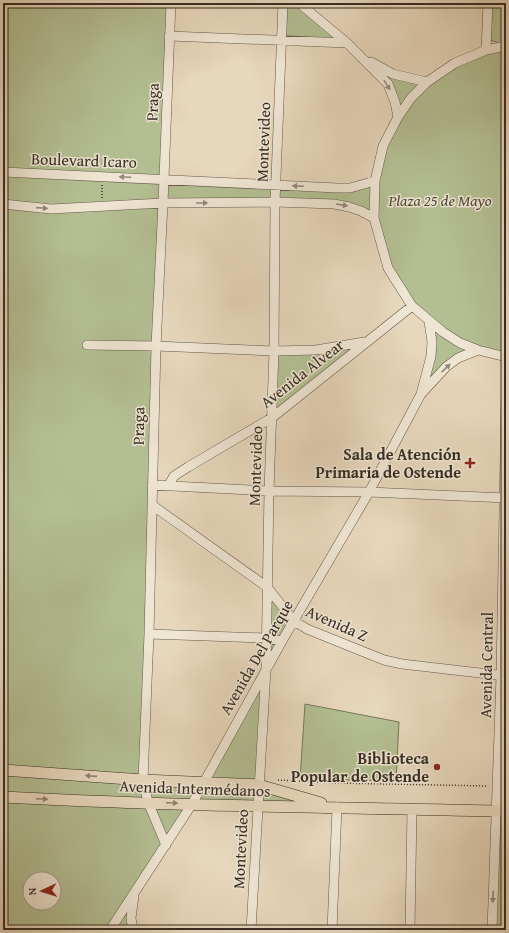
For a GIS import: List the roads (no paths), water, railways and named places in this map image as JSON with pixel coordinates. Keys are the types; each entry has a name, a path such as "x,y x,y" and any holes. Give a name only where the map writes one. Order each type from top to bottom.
{"main road":[{"name":"Avenida Intermédanos","path":"3,770 143,780 259,785 337,807"},
{"name":"Avenida Intermédanos","path":"3,797 74,801 337,807"},
{"path":"337,807 501,810"}],"street":[{"name":"Praga","path":"166,846 148,802 143,780 149,634 156,346 171,3"},
{"name":"Montevideo","path":"251,930 266,669 269,491 274,351 275,202 283,3"},
{"path":"299,3 347,43 388,84 395,102 398,117"},
{"path":"486,50 488,3"},
{"path":"169,36 347,43"},
{"path":"506,46 486,50 455,63 428,82 411,98 398,117 383,146 375,181 374,218 388,268 412,306 429,322 460,342 478,350 506,357"},
{"path":"364,59 393,74 428,82"},
{"name":"Boulevard Icaro","path":"3,172 350,188 375,181"},
{"path":"3,204 51,209 163,203 275,202 334,204 361,211 374,218"},
{"name":"Avenida Alvear","path":"168,486 174,476 272,417 412,306"},
{"name":"Avenida Del Parque","path":"110,930 192,804 266,669 370,492 421,394 431,356 432,342 429,322"},
{"path":"87,345 156,346 274,351 316,350 366,342"},
{"name":"Avenida Del Parque","path":"421,394 446,367 458,358 478,350"},
{"name":"Avenida Central","path":"492,930 501,810 504,676 506,401"},
{"path":"152,485 269,491 370,492 505,498"},
{"name":"Avenida Z","path":"152,505 267,587 294,621 318,634 384,660 402,664 504,676"},
{"path":"149,634 266,638 282,641"},
{"path":"332,930 337,807"},
{"path":"410,930 412,809"},
{"path":"133,930 131,918 134,892"}],"place":[{"name":"Sala de Atención Primaria de Ostende","path":"470,463"},
{"name":"Biblioteca Popular de Ostende","path":"437,767"}],"park label":[{"name":"Plaza 25 de Mayo","path":"440,200"}]}
